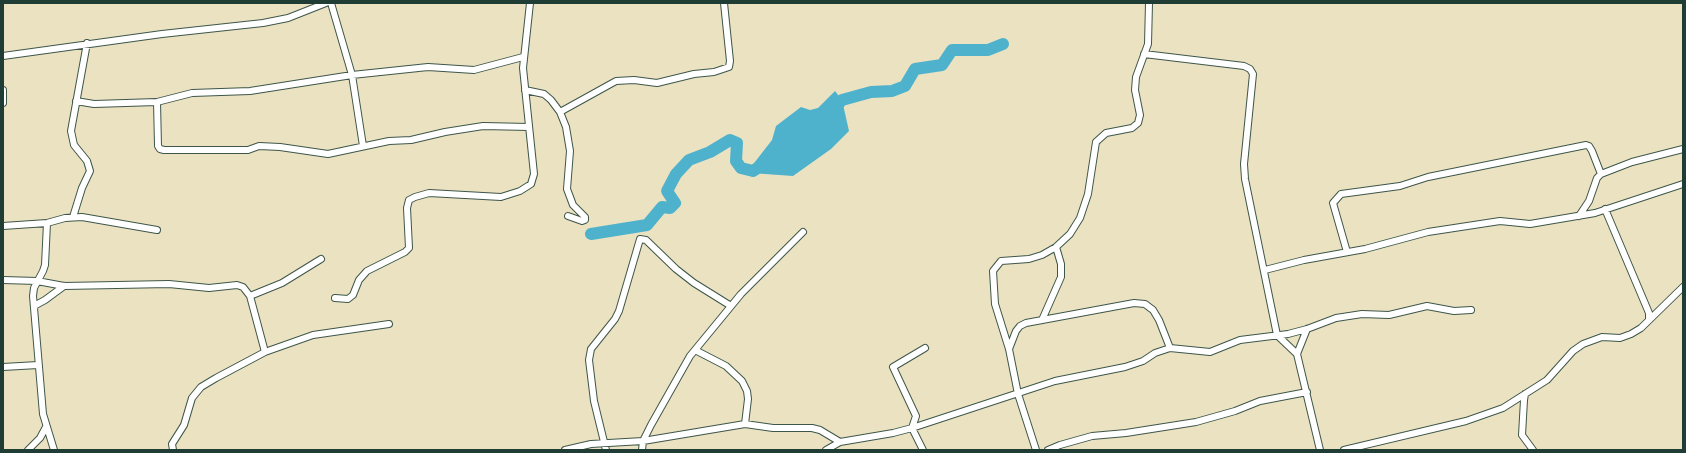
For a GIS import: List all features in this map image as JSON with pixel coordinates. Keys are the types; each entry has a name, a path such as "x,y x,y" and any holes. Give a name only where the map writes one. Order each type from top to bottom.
{"street":[{"path":"3,56 87,43 263,24 288,18 326,3"},
{"path":"331,3 352,75 363,146"},
{"path":"335,298 348,299 353,295 359,280 367,271 405,252 409,248 407,208 409,200 429,193 501,197 520,191 530,184 534,174 523,78 523,57 530,3"},
{"path":"560,112 616,81 634,80 657,83 694,74 714,72 728,67 730,61 724,16 724,3"},
{"path":"1036,450 1018,394 1009,349 995,304 992,271 1001,261 1029,259 1056,248 1070,234 1080,218 1088,194 1096,142 1106,133 1132,128 1138,123 1140,115 1135,90 1136,77 1148,44 1149,3"},
{"path":"73,217 90,167 74,146 72,140 72,117 87,43"},
{"path":"1144,54 1244,66 1250,69 1253,74 1244,171 1277,335 1297,354 1320,450"},
{"path":"76,101 94,104 157,102 192,93 250,91 352,75 428,67 474,70 523,57"},
{"path":"3,90 3,103"},
{"path":"525,90 544,94 560,112 566,127 569,143 567,189 573,205 585,217 585,220 582,221 568,216"},
{"path":"157,102 158,146 160,149 164,150 248,150 259,146 280,147 328,154 363,146 483,126 529,127"},
{"path":"1347,252 1333,203 1341,194 1400,186 1428,177 1586,145 1589,146 1592,151 1601,174"},
{"path":"1580,216 1589,201 1597,178 1601,174 1632,162 1683,149"},
{"path":"1265,270 1428,232 1500,221 1530,224 1580,216 1683,184"},
{"path":"1605,209 1649,312 1649,318"},
{"path":"3,226 47,223 73,217 82,217 157,230"},
{"path":"47,223 45,264 34,288 34,306 38,365 46,427 54,450"},
{"path":"642,450 643,440 670,389 695,350 740,294 803,232"},
{"path":"605,447 594,400 589,360 591,350 615,320 619,311 640,239 646,240 682,274 731,306"},
{"path":"1042,320 1061,277 1061,264 1056,248"},
{"path":"250,296 282,283 321,260"},
{"path":"3,280 37,281 64,286 169,284 209,288 237,285 243,287 250,296 265,352"},
{"path":"34,306 64,286"},
{"path":"1344,450 1466,421 1503,408 1547,380 1573,352 1583,344 1602,337 1620,338 1631,334 1683,287"},
{"path":"1009,349 1020,326 1042,320 1134,303 1145,304 1153,310 1159,320 1170,348"},
{"path":"826,450 840,442 893,434 1056,381 1125,367 1155,353 1170,348 1210,352 1240,340 1307,329 1336,318 1362,314 1389,315 1427,306 1454,311 1471,310"},
{"path":"174,450 172,444 184,425 192,398 196,393 216,378 265,352 313,335 389,324"},
{"path":"1297,354 1307,329"},
{"path":"923,450 912,428 916,416 893,367 925,348"},
{"path":"695,350 726,366 742,381 747,391 748,399 745,424"},
{"path":"3,367 38,365"},
{"path":"1048,450 1060,444 1092,436 1126,433 1196,422 1260,401 1307,392"},
{"path":"1526,394 1524,400 1522,435 1533,450"},
{"path":"564,450 591,444 605,447 745,424 773,428 812,428 820,430 840,442"},
{"path":"28,450 40,438 46,427"}],"water":[{"path":"835,91 842,100 849,131 831,149 793,176 751,173 751,167 772,140 776,126 801,107 810,110 818,108"}],"waterway":[{"path":"831,112 842,100 871,92 892,91 905,86 915,69 942,65 952,50 988,50 1003,44"},
{"path":"591,234 647,225 662,207 670,208 675,203 667,191 676,174 689,160 710,152 730,140 737,143 736,161 741,168 753,171 765,163"}]}
